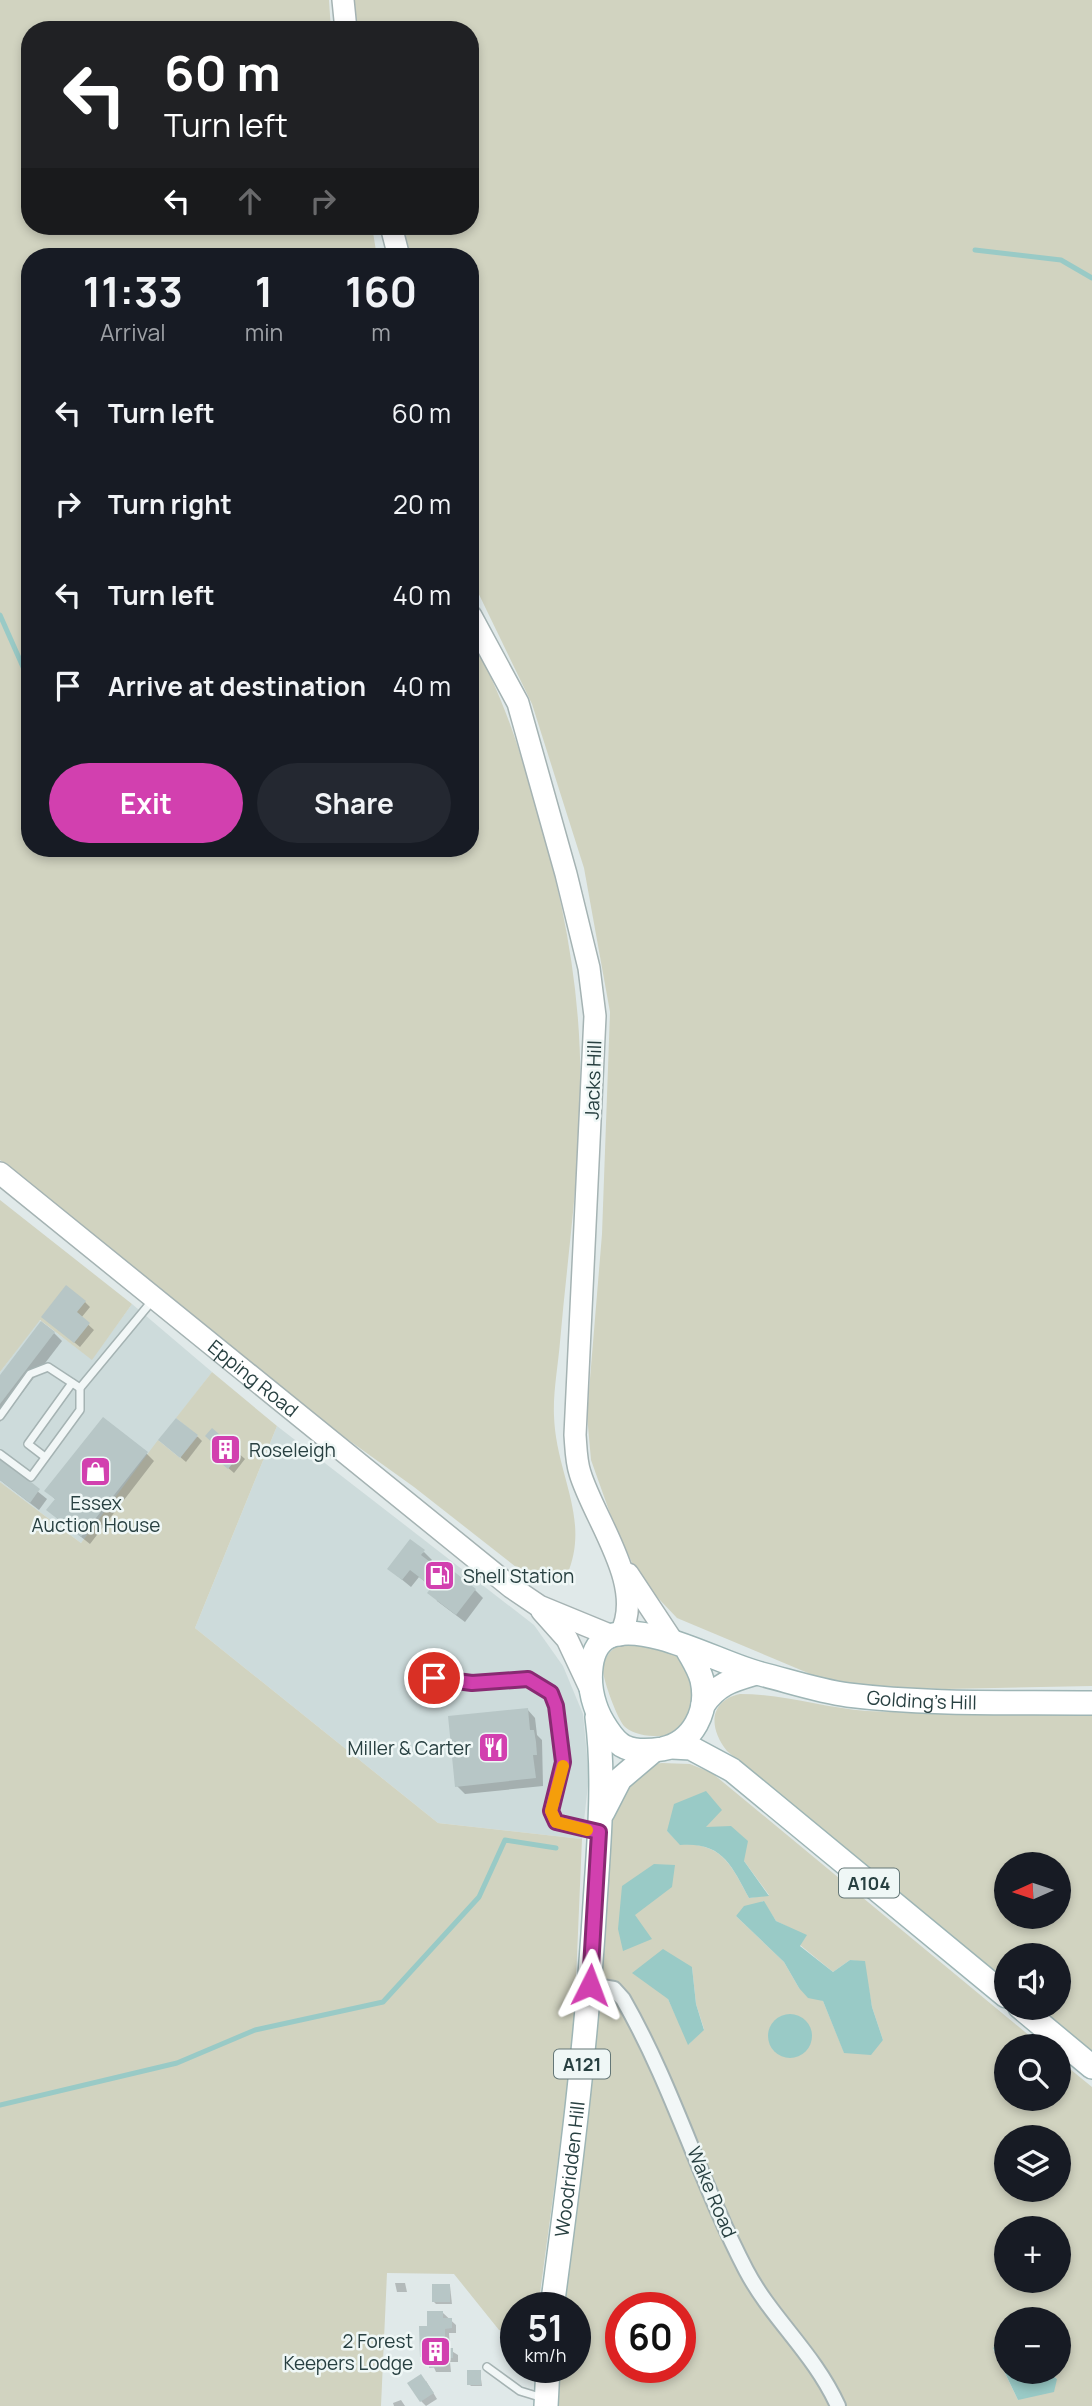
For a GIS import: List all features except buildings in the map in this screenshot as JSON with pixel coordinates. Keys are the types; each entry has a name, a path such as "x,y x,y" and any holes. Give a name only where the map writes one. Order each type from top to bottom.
{"main road":[{"path":"343,0 345,21"},
{"name":"Jacks Hill","path":"479,631 518,703 566,874 589,968 594,1029 575,1435 579,1472 617,1558"},
{"name":"Epping Road","path":"0,1173 430,1523 539,1606 567,1639 594,1700"},
{"path":"617,1558 629,1601 629,1616 616,1635 591,1660 594,1700 611,1734 623,1747 663,1749 688,1737 713,1689 756,1673"},
{"path":"617,1558 702,1680 701,1712"},
{"name":"Epping Road","path":"539,1606 616,1635"},
{"path":"616,1635 679,1644"},
{"name":"Golding's Hill","path":"679,1644 756,1673 846,1695 966,1704 1092,1703"},
{"name":"Woodridden Hill","path":"554,2292 590,1985 600,1826 601,1753 594,1700"},
{"name":"A104","path":"701,1712 704,1736 732,1769 994,1986"},
{"name":"A104","path":"663,1749 691,1748 732,1769"},
{"name":"Woodridden Hill","path":"600,1826 620,1779 663,1749"},
{"path":"1036,2020 1092,2067"},
{"path":"546,2403 547,2383"}],"street":[{"name":"Wake Road","path":"590,1985 614,1989 623,1999 662,2072 747,2272 826,2378 838,2406"}],"lane":[{"path":"45,1458 28,1444 154,1298"},
{"path":"0,1416 30,1374 48,1367 76,1386 80,1410 31,1477 0,1454"},
{"path":"422,1679 472,1683 528,1679 551,1693 556,1706 563,1762 551,1811 556,1822 600,1826"},
{"path":"486,2367 520,2391 546,2403"}],"shaded area":[{"path":"132,1304 212,1372 81,1543 0,1482 0,1372 39,1320 92,1359"},
{"path":"277,1426 534,1625 563,1666 583,1714 589,1776 582,1839 438,1823 195,1628"}],"green space":[{"path":"0,0 329,0 330,21 21,21 21,235 373,235 376,248 21,248 21,857 479,857 479,654 491,677 521,755 556,879 571,961 580,1044 578,1157 554,1407 556,1437 574,1516 573,1555 567,1575 550,1579 525,1574 414,1487 269,1383 0,1160"},
{"path":"353,0 1092,0 1092,1686 946,1689 839,1686 677,1618 639,1578 612,1519 591,1460 587,1415 602,1234 610,1012 584,868 532,704 479,595 479,248 408,248 405,235 479,235 479,21 356,21"},
{"path":"0,1200 132,1304 92,1360 40,1320 0,1372"},
{"path":"212,1372 277,1426 195,1628 438,1823 582,1839 573,2049 540,2292 500,2292 500,2330 454,2274 387,2273 381,2406 0,2406 0,1482 81,1543 158,1440 180,1458 198,1436 176,1418"},
{"path":"621,1644 672,1648 694,1671 695,1719 680,1735 644,1735 631,1731 622,1723 611,1700 603,1670 608,1654"},
{"path":"740,1694 867,1711 1092,1712 1092,2054 1051,2020 1071,2020 1071,1943 994,1943 994,1973 727,1751 715,1725 717,1709 722,1703"},
{"path":"690,1764 712,1773 994,2006 994,2020 1011,2020 1027,2034 994,2034 994,2111 1071,2111 1071,2070 1092,2087 1092,2406 553,2406 554,2383 591,2383 591,2292 559,2292 610,1810 644,1765","holes":["705,1827 744,1861 769,1895 749,1898 724,1858 706,1847 680,1844 667,1831","763,1901 776,1921 806,1936 800,1945 833,1972 850,1960 864,1962 872,2007 883,2040 844,2052 823,2001 799,1988 784,1962 736,1916","692,1967 696,2004 704,2029 689,2044 668,1999"]}],"water":[{"path":"706,1791 722,1810 706,1827 731,1826 748,1841 744,1861 769,1896 749,1898 724,1858 706,1847 680,1845 667,1831 674,1804"},
{"path":"654,1864 675,1865 672,1887 635,1915 652,1939 623,1951 618,1929 622,1886"},
{"path":"764,1901 776,1921 807,1935 800,1946 833,1972 850,1960 865,1961 872,2007 883,2040 871,2055 844,2053 823,2001 808,1998 784,1962 736,1916 744,1906"},
{"path":"663,1949 692,1967 696,2004 704,2030 688,2045 668,1999 632,1973"},
{"path":"790,2014 799,2015 806,2020 811,2027 811,2045 806,2052 799,2057 790,2058 781,2057 774,2052 769,2045 768,2036 769,2027 774,2020 781,2015"},
{"path":"1010,2384 1056,2384 1054,2392 1018,2400"}],"waterway":[{"path":"975,250 1061,260 1092,278"},
{"path":"0,615 21,662"},
{"path":"0,2105 177,2063 255,2030 383,2002 479,1897 505,1840 556,1848"}],"slow traffic":[{"path":"563,1766 551,1811 556,1822 587,1830"}],"place":[{"name":"Roseleigh","path":"226,1450"},
{"name":"Essex Auction House","path":"96,1472"},
{"name":"Shell Station","path":"440,1576"},
{"name":"Miller & Carter","path":"494,1748"},
{"name":"2 Forest Keepers Lodge","path":"436,2352"}],"route":[{"path":"434,1678 472,1683 528,1679 541,1684 551,1693 556,1706 563,1762 551,1811 556,1822 568,1827 599,1832 590,1985"}]}
